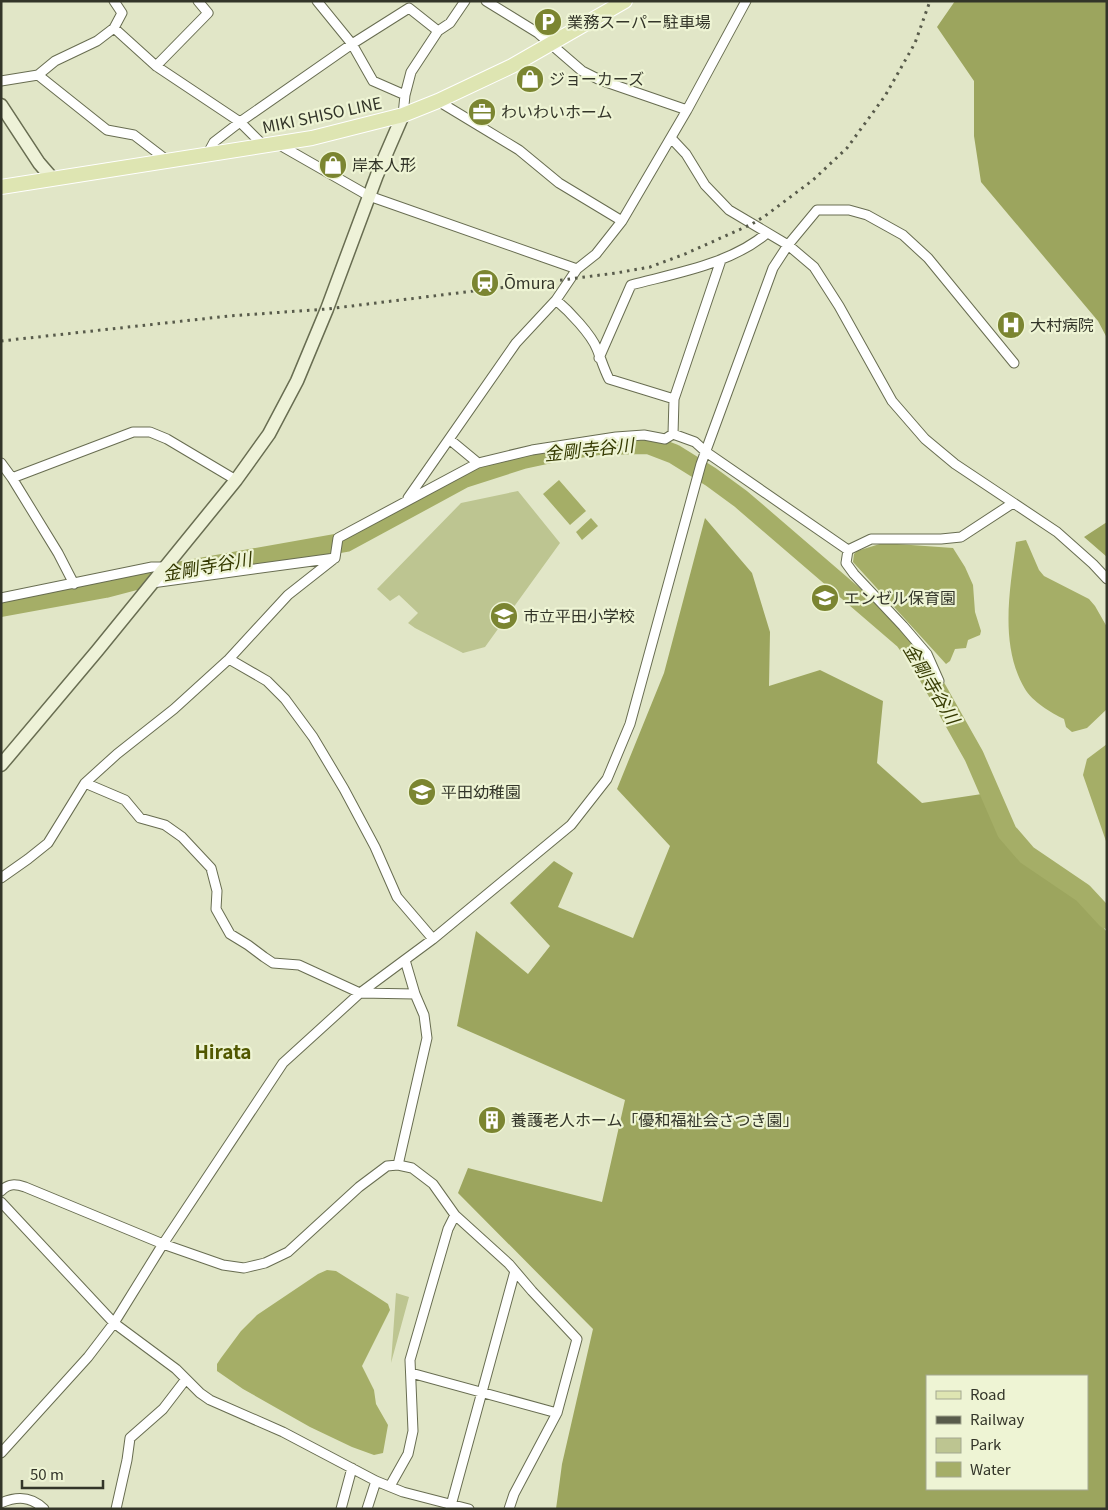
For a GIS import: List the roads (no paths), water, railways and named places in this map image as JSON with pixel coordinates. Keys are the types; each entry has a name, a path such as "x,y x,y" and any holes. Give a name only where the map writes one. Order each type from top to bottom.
{"main road":[{"name":"MIKI SHISO LINE","path":"1,187 312,138 403,115 438,101 512,66 625,1"}],"street":[{"path":"156,66 208,13 198,1"},
{"path":"317,1 352,44 373,81 405,95"},
{"path":"1,765 97,651 236,480 269,434 297,381 327,309 369,196 403,115 405,95 411,72 438,31 450,23 465,1"},
{"path":"486,1 538,33 582,71 600,80 687,110"},
{"path":"406,500 516,343 556,300 577,269 596,254 622,221 687,110 746,1"},
{"path":"1,82 38,76 55,60 97,41 114,28 122,13 118,2"},
{"path":"207,155 214,142 240,122 411,5 438,31"},
{"path":"114,28 156,66 240,122 264,146"},
{"path":"38,76 108,130 134,135 168,161"},
{"path":"438,101 519,150 559,182 622,221"},
{"path":"1,104 39,163 52,178"},
{"path":"671,138 686,154 705,185 729,210 788,245 814,267 839,306 892,401 925,439 955,464 1057,532 1107,579"},
{"path":"278,144 369,196 577,269"},
{"path":"1,1453 88,1357 114,1323 163,1244 283,1063 360,994 433,939 571,825 607,779 630,724 706,452 773,268 788,245 817,210 849,210 867,215 904,235 928,258 1014,363"},
{"path":"599,358 631,285 721,260 756,242 767,233"},
{"path":"673,434 674,400 721,260"},
{"path":"556,300 574,316 596,348 609,379 674,400"},
{"path":"12,478 133,432 150,432 167,439 236,480"},
{"path":"673,434 695,442 706,452 848,550"},
{"path":"1,878 48,843 85,783 117,754 174,709 229,659 288,595 335,558 338,538 478,463 532,450 580,442 644,435 665,439 673,434"},
{"path":"449,440 478,463"},
{"path":"1,463 58,553 74,584"},
{"path":"848,550 871,539 961,538 1013,503"},
{"path":"848,550 846,563 927,654 939,681"},
{"path":"151,583 335,558"},
{"path":"1,598 152,567 164,567"},
{"path":"229,659 267,681 290,706 313,737 375,847 397,897 433,939"},
{"path":"85,783 125,800 140,818 165,825 182,837 211,868 217,891 216,909 230,934 273,963 299,965 360,994 415,994"},
{"path":"398,1165 427,1038 424,1015 415,994 405,960"},
{"path":"1,1190 6,1186 15,1184 25,1187 163,1244 223,1265 244,1268 265,1263 293,1247 359,1187 387,1166 398,1165 412,1168 433,1184 455,1215 509,1264 576,1339 557,1413 514,1494 509,1509"},
{"path":"1,1202 114,1323 176,1369 200,1393 210,1400 283,1432 376,1481 450,1506 469,1509"},
{"path":"390,1486 408,1454 414,1431 410,1360 448,1229 455,1215"},
{"path":"450,1506 515,1271"},
{"path":"411,1373 557,1413"},
{"path":"116,1509 130,1438 163,1409 186,1379"},
{"path":"341,1509 352,1468"},
{"path":"367,1509 376,1481"},
{"path":"1,1502 15,1497 28,1500 44,1509"}],"water":[{"path":"559,480 586,511 570,525 543,494"},
{"path":"591,518 598,526 582,540 576,532"},
{"path":"1026,540 1039,570 1044,576 1089,599 1107,627 1107,709 1087,728 1072,732 1066,727 1064,719 1032,698 1025,689 1017,672 1009,636 1009,598 1016,542"},
{"path":"883,543 953,548 965,567 973,585 975,612 981,631 980,635 968,640 966,648 955,649 950,661 946,664 853,562 854,554 857,551"},
{"path":"1107,744 1107,844 1083,775 1087,759"},
{"path":"327,1270 336,1271 371,1293 388,1304 390,1310 362,1366 374,1390 376,1404 388,1425 383,1453 374,1455 310,1427 243,1389 217,1371 217,1364 221,1358 241,1331 257,1315 318,1274"}],"waterway":[{"name":"金剛寺谷川","path":"1,607 105,588 143,578 346,542 464,478 523,459 565,450 598,445 648,444 674,454 711,477 741,499 905,640 921,662 974,756 1007,832 1027,855 1083,893 1107,919"}],"railway":[{"path":"1,341 229,316 327,309 616,273 650,267 685,254 752,224 813,180 847,148 885,96 915,43 930,1"}],"place":[{"name":"業務スーパー駐車場","path":"548,22"},
{"name":"ジョーカーズ","path":"530,79"},
{"name":"わいわいホーム","path":"482,112"},
{"name":"岸本人形","path":"333,165"},
{"name":"Ōmura","path":"485,283"},
{"name":"大村病院","path":"1011,325"},
{"name":"エンゼル保育園","path":"825,598"},
{"name":"市立平田小学校","path":"504,616"},
{"name":"平田幼稚園","path":"422,792"},
{"name":"養護老人ホーム「優和福祉会さつき園」","path":"492,1120"}],"district":[{"name":"Hirata","path":"223,1052"}]}
